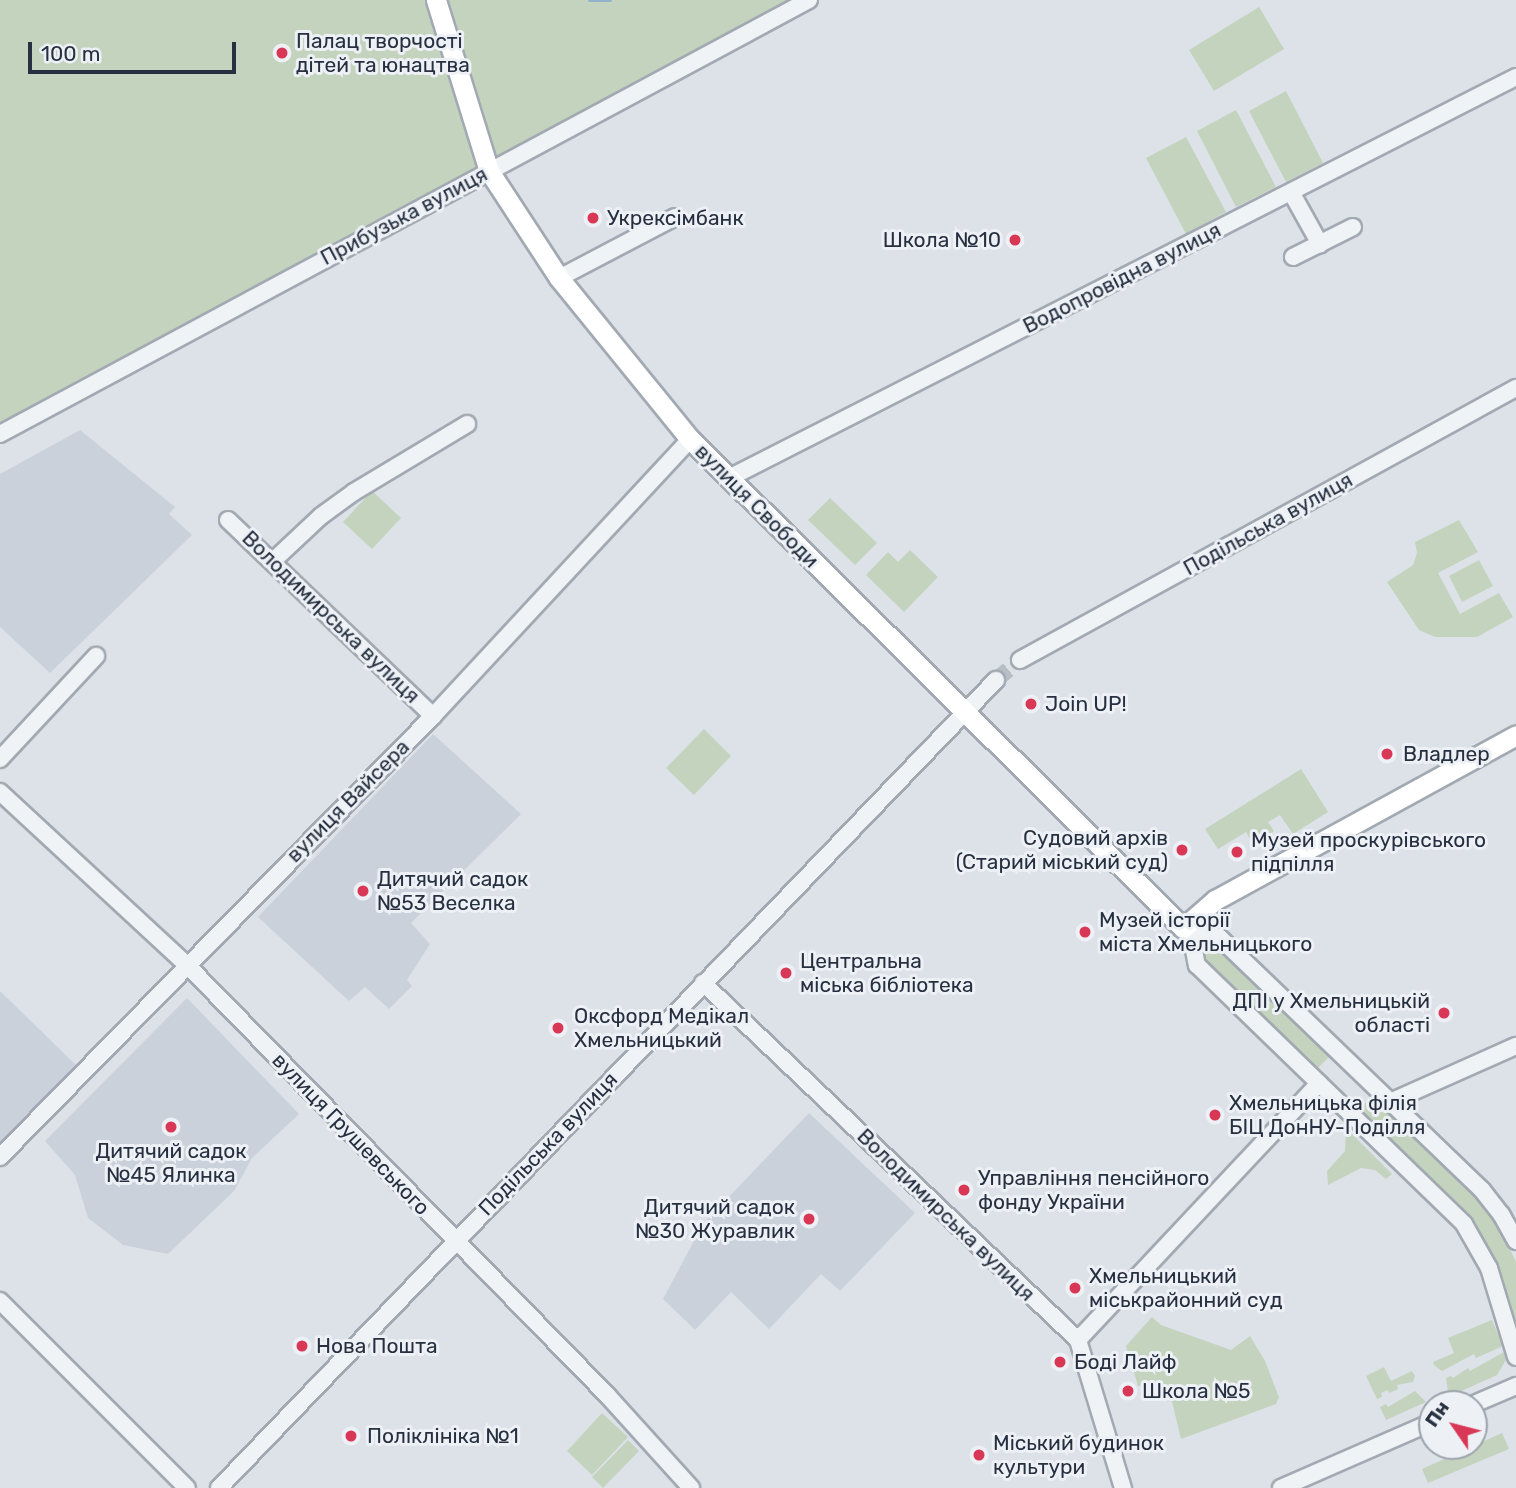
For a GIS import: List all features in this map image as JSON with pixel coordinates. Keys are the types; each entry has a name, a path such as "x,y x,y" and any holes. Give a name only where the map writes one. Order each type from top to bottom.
{"main road":[{"name":"вулиця Свободи","path":"436,0 489,171 559,278 690,439 1187,931"},
{"path":"1187,931 1215,900 1516,735"}],"street":[{"name":"Прибузька вулиця","path":"0,434 809,0"},
{"name":"Водопровідна вулиця","path":"729,478 1516,77"},
{"path":"1291,192 1320,244"},
{"path":"559,278 675,217"},
{"path":"1293,257 1353,227"},
{"name":"Подільська вулиця","path":"1020,660 1516,388"},
{"path":"274,561 321,516 354,492 467,424"},
{"name":"вулиця Вайсера","path":"0,1157 433,716 690,439"},
{"name":"Володимирська вулиця","path":"228,520 274,561 433,716"},
{"path":"0,759 96,656"},
{"name":"Подільська вулиця","path":"219,1488 963,711 996,680"},
{"name":"вулиця Грушевського","path":"0,792 187,965 455,1242 608,1395 691,1488"},
{"path":"1516,1241 1501,1214 1482,1190 1219,937 1187,931 1196,965 1456,1214 1471,1234 1489,1268 1516,1357"},
{"name":"Володимирська вулиця","path":"703,983 1078,1340 1123,1488"},
{"path":"1390,1102 1516,1046"},
{"path":"1078,1340 1319,1083"},
{"path":"0,1301 187,1488"},
{"path":"1488,1398 1516,1386"},
{"path":"1281,1488 1418,1428"}],"shaded area":[{"path":"80,430 175,507 169,514 192,535 50,673 0,627 0,474"},
{"name":"Дитячий садок №53 Веселка","path":"433,734 521,814 411,923 430,944 407,980 412,986 389,1009 365,987 349,1001 258,917"},
{"path":"0,991 78,1067 0,1147"},
{"name":"Дитячий садок №45 Ялинка","path":"187,998 299,1114 252,1158 234,1191 168,1254 123,1245 88,1218 75,1175 45,1141"},
{"name":"Дитячий садок №30 Журавлик","path":"809,1113 915,1213 840,1291 821,1274 769,1329 731,1292 695,1330 663,1299 703,1224"}],"green space":[{"path":"0,0 430,0 481,168 0,428"},
{"path":"443,0 795,0 493,161"},
{"path":"1259,7 1284,49 1214,91 1189,50"},
{"path":"1286,91 1323,163 1286,182 1249,111"},
{"path":"1236,110 1276,187 1236,207 1197,131"},
{"path":"1186,137 1226,212 1186,234 1146,158"},
{"path":"372,491 401,518 372,549 343,522"},
{"path":"830,498 877,543 855,565 808,520"},
{"path":"1459,520 1478,552 1438,573 1460,614 1499,593 1513,617 1477,637 1435,637 1419,630 1387,582 1413,565 1417,553 1415,542"},
{"path":"910,550 938,577 904,612 866,575 888,552 898,562"},
{"path":"1479,560 1493,586 1462,602 1449,576"},
{"path":"704,729 731,756 694,795 666,768"},
{"path":"1301,769 1328,812 1293,834 1280,815 1268,822 1274,831 1253,844 1246,832 1218,849 1205,829"},
{"path":"1212,941 1331,1055 1316,1070 1198,956"},
{"path":"1373,1095 1476,1195 1495,1218 1516,1262 1516,1332 1495,1265 1478,1230 1461,1209 1358,1111"},
{"path":"1346,1128 1392,1174 1386,1179 1375,1170 1361,1168 1328,1185 1327,1171 1345,1151"},
{"path":"1152,1317 1161,1325 1231,1350 1250,1336 1265,1361 1279,1397 1276,1404 1181,1439 1168,1385 1145,1392 1143,1385 1138,1386 1126,1346"},
{"path":"1492,1320 1503,1346 1476,1358 1474,1354 1442,1371 1434,1365 1433,1362 1454,1353 1448,1338"},
{"path":"1504,1352 1506,1360 1497,1375 1464,1390 1448,1390 1446,1378 1453,1378 1468,1368 1470,1371"},
{"path":"1384,1367 1391,1381 1412,1371 1415,1376 1413,1382 1397,1385 1398,1389 1381,1393 1382,1397 1377,1399 1366,1376"},
{"path":"1415,1391 1418,1394 1418,1406 1386,1420 1380,1407 1386,1404 1388,1407"},
{"path":"602,1413 628,1437 592,1475 567,1451"},
{"path":"1502,1433 1509,1449 1488,1458 1488,1439"},
{"path":"628,1440 639,1451 603,1488 592,1477"},
{"path":"1442,1460 1483,1460 1428,1483 1422,1469"}],"waterway":[{"path":"590,0 610,0"}],"tunnel":[{"path":"996,680 1020,660"}],"place":[{"name":"Палац творчості дітей та юнацтва","path":"282,53"},
{"name":"Укрексімбанк","path":"593,218"},
{"name":"Школа №10","path":"1015,240"},
{"name":"Join UP!","path":"1031,704"},
{"name":"Владлер","path":"1387,754"},
{"name":"Судовий архів (Старий міський суд)","path":"1182,850"},
{"name":"Музей проскурівського підпілля","path":"1237,852"},
{"name":"Дитячий садок №53 Веселка","path":"363,891"},
{"name":"Музей історії міста Хмельницького","path":"1085,932"},
{"name":"Центральна міська бібліотека","path":"786,973"},
{"name":"ДПІ у Хмельницькій області","path":"1444,1013"},
{"name":"Оксфорд Медікал Хмельницький","path":"558,1028"},
{"name":"Хмельницька філія БІЦ ДонНУ-Поділля","path":"1215,1115"},
{"name":"Дитячий садок №45 Ялинка","path":"171,1127"},
{"name":"Управління пенсійного фонду України","path":"964,1190"},
{"name":"Дитячий садок №30 Журавлик","path":"809,1219"},
{"name":"Хмельницький міськрайонний суд","path":"1075,1288"},
{"name":"Нова Пошта","path":"302,1346"},
{"name":"Боді Лайф","path":"1060,1362"},
{"name":"Школа №5","path":"1128,1391"},
{"name":"Поліклініка №1","path":"351,1436"},
{"name":"Міський будинок культури","path":"979,1455"}]}
